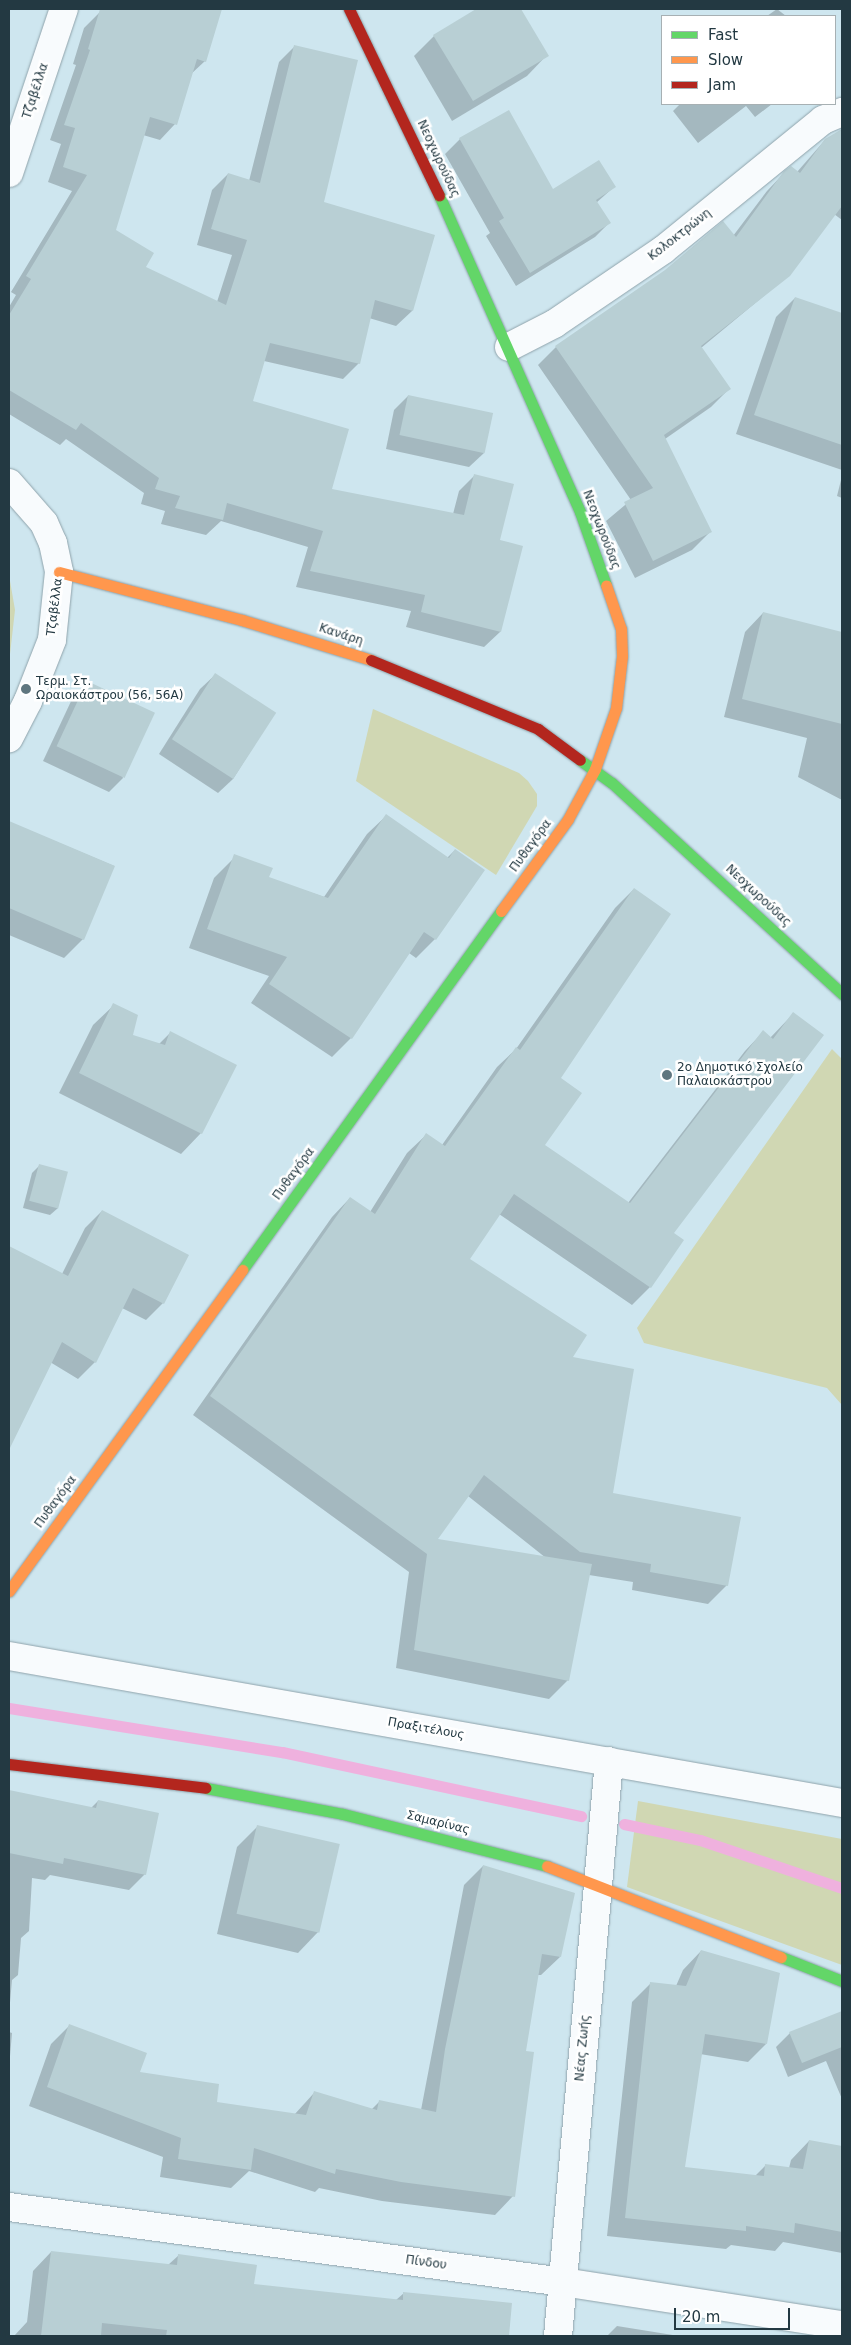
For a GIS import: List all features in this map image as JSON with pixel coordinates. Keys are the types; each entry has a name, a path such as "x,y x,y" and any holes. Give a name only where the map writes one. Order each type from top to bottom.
{"street":[{"name":"Τζαβέλλα","path":"9,174 64,9"},
{"name":"Νεοχωρούδας","path":"349,9 383,74 509,347 580,512 621,629 620,689 612,725 595,769 700,861 842,994"},
{"name":"Κολοκτρώνη","path":"509,347 554,324 663,250 823,120 842,112"},
{"name":"Τζαβέλλα","path":"9,483 26,499 44,523 53,543 60,572 52,640 28,701 9,738"},
{"name":"Κανάρη","path":"60,572 260,626 402,670 538,729 595,769"},
{"name":"Πυθαγόρα","path":"9,1591 568,819 595,769"},
{"name":"Πραξιτέλους","path":"9,1656 842,1803"},
{"name":"Νέας Ζωής","path":"558,2336 609,1761"},
{"name":"Σαμαρίνας","path":"9,1764 182,1784 297,1804 516,1857 597,1886 842,1981"},
{"name":"Πίνδου","path":"11,2214 563,2282 842,2325"}],"green space":[{"path":"9,575 15,610 9,663"},
{"path":"373,709 519,773 528,781 537,794 537,806 496,875 356,781"},
{"path":"832,1049 842,1059 842,1405 827,1388 644,1343 637,1328"},
{"path":"638,1801 842,1839 842,1965 627,1887"}],"building":[{"path":"100,9 222,9 206,62 197,59 177,125 150,117 116,230 154,253 146,267 226,305 247,240 211,229 228,173 260,183 294,45 358,60 324,202 435,235 413,311 375,300 360,364 270,343 253,401 349,429 332,489 464,515 474,474 514,484 500,540 523,546 501,632 421,612 425,595 310,571 323,531 227,503 223,520 175,508 180,496 155,489 159,478 81,423 76,430 9,390 9,315 31,279 26,276 87,175 63,167 75,128 64,125 90,50 88,49"},
{"path":"476,9 521,9 549,56 473,101 433,35"},
{"path":"509,110 553,189 599,160 616,187 596,200 611,223 530,273 499,221 504,218 459,138"},
{"path":"842,129 842,206 790,276 701,346 731,389 664,435 712,532 653,561 624,502 653,488 555,346 665,270 723,221 736,237 784,171 791,166 800,173 825,139"},
{"path":"795,297 842,313 842,445 754,415"},
{"path":"408,395 493,413 485,453 399,435"},
{"path":"763,612 842,632 842,724 742,699"},
{"path":"215,673 276,713 233,779 172,739"},
{"path":"87,681 155,713 125,778 57,746"},
{"path":"386,814 449,858 455,849 485,870 436,940 424,932 352,1039 269,984 287,957 207,929 234,854 273,868 269,877 328,898"},
{"path":"9,821 115,866 84,940 9,908"},
{"path":"634,888 671,914 561,1078 582,1093 545,1145 630,1203 763,1030 773,1039 793,1012 824,1035 674,1233 684,1240 651,1288 514,1194 470,1259 587,1335 573,1357 634,1369 613,1493 741,1517 728,1586 650,1572 651,1564 580,1552 484,1475 438,1539 592,1564 569,1681 414,1650 427,1554 210,1396 350,1197 375,1214 426,1133 445,1146 516,1047 520,1050"},
{"path":"113,1003 138,1015 133,1035 165,1045 170,1031 237,1065 202,1134 79,1073"},
{"path":"39,1164 68,1172 58,1208 29,1201"},
{"path":"102,1210 189,1255 164,1304 133,1288 96,1363 62,1342 9,1450 9,1246 68,1276"},
{"path":"9,1790 96,1808 98,1800 159,1813 146,1875 64,1858 63,1864 9,1853"},
{"path":"257,1825 340,1844 319,1933 237,1914"},
{"path":"483,1865 575,1893 561,1957 542,1954 526,2051 534,2052 515,2197 401,2182 336,2169 335,2174 254,2148 251,2170 178,2159 181,2138 47,2087 69,2024 147,2053 140,2072 219,2084 217,2102 306,2115 314,2091 377,2110 379,2100 436,2112 445,2049"},
{"path":"701,1950 780,1973 767,2044 705,2034 685,2167 764,2176 765,2164 803,2169 809,2140 842,2146 842,2232 795,2223 794,2233 746,2226 746,2231 625,2218 650,1982 686,1986"},
{"path":"842,2011 842,2047 802,2063 789,2032"},
{"path":"51,2251 177,2265 178,2254 257,2265 254,2284 403,2300 403,2292 512,2303 509,2336 166,2336 167,2330 102,2323 101,2336 41,2336"}],"waterway":[{"path":"9,1708 282,1752 581,1816"},
{"path":"624,1824 700,1840 842,1888"}],"traffic: fast":[{"path":"439,195 580,512 606,585"},
{"path":"580,760 612,783 842,994"},
{"path":"242,1270 501,911"},
{"path":"206,1788 343,1814 547,1866"},
{"path":"781,1957 842,1981"}],"traffic: slow":[{"path":"59,572 242,620 371,660"},
{"path":"501,911 568,819 595,769 616,708 622,656 621,629 606,585"},
{"path":"9,1591 242,1270"},
{"path":"547,1866 781,1957"}],"traffic: jam":[{"path":"349,9 439,195"},
{"path":"371,660 538,729 580,760"},
{"path":"9,1764 206,1788"}],"place":[{"name":"Τερμ. Στ. Ωραιοκάστρου (56, 56Α)","path":"26,689"},
{"name":"2ο Δημοτικό Σχολείο Παλαιοκάστρου","path":"667,1075"}]}
